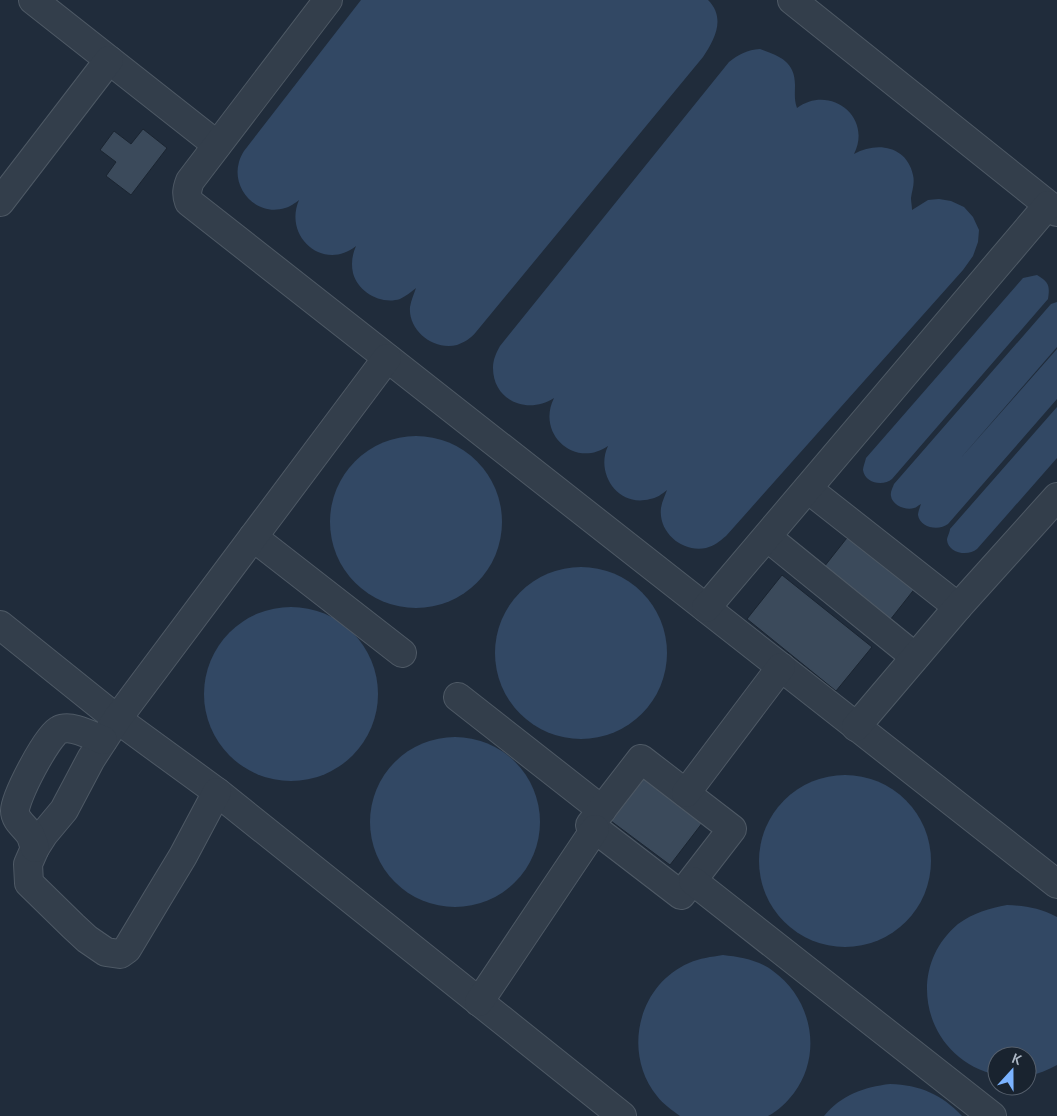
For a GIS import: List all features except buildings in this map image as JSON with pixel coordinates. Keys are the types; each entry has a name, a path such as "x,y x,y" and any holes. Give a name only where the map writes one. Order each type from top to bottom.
{"lane":[{"path":"32,0 217,146"},
{"path":"328,0 190,181 186,195 189,202 1057,884"},
{"path":"706,608 1053,209 792,0"},
{"path":"0,202 109,60"},
{"path":"217,792 183,856 127,949 120,954 106,952 87,939 29,883 28,864 35,848 64,810 91,759 110,730 387,358"},
{"path":"808,489 958,607"},
{"path":"856,726 958,607 1057,497"},
{"path":"253,537 402,653"},
{"path":"767,537 915,657"},
{"path":"0,625 110,730 217,792 622,1116"},
{"path":"686,793 781,667"},
{"path":"458,697 598,819 682,896 732,829 641,759 598,819 479,1002"},
{"path":"35,848 30,834 17,818 14,810 25,783 48,740 58,730 66,728 110,730"},
{"path":"692,881 992,1116"}],"water":[{"path":"361,0 708,0 716,14 717,28 715,36 703,57 476,332 468,340 457,345 448,346 431,342 418,331 413,324 410,307 416,288 402,298 393,300 378,298 365,291 353,273 352,260 356,246 344,253 331,255 320,253 310,247 302,238 297,226 296,214 299,200 285,208 275,210 265,208 256,205 248,198 239,182 239,162 244,151"},
{"path":"760,49 779,57 789,65 794,77 797,108 809,102 822,100 834,102 845,108 853,116 858,127 858,140 854,154 863,150 881,147 898,152 904,158 910,165 914,178 911,198 912,210 928,200 939,199 951,201 964,207 973,217 979,230 978,242 973,256 963,270 726,536 712,546 697,549 681,544 668,533 664,526 661,508 667,490 655,498 638,500 628,498 619,493 607,477 605,456 608,446 595,452 583,453 572,450 562,444 554,435 550,424 550,411 554,398 534,405 523,405 514,402 499,389 493,365 500,346 729,62 743,53"},
{"path":"1037,275 1048,285 1048,299 892,479 880,483 867,478 863,470 866,458 1023,278"},
{"path":"1057,302 1057,347 959,460 1057,349 1057,399 948,524 935,528 922,523 918,515 921,504 915,508 907,509 900,507 894,502 891,491 894,484 1051,304"},
{"path":"1057,407 1057,458 977,549 969,553 955,551 948,544 947,540 950,529"},
{"path":"424,436 441,439 457,446 471,455 483,467 499,497 502,522 501,539 496,555 483,577 471,589 441,605 408,608 391,605 375,598 361,589 349,577 333,547 330,514 333,497 340,481 349,467 361,455 391,439"},
{"path":"589,567 622,577 642,592 657,612 665,636 667,653 665,670 657,694 642,714 629,725 606,735 589,739 573,739 556,735 533,725 509,701 497,670 495,645 499,628 509,605 533,581 564,569"},
{"path":"291,607 308,609 324,614 346,627 358,639 374,669 378,694 376,711 371,727 358,749 346,761 316,777 291,781 274,779 258,774 236,761 224,749 208,719 204,694 206,677 211,661 224,639 236,627 266,611"},
{"path":"463,737 488,743 509,756 521,768 537,797 540,822 539,839 534,855 521,876 509,888 480,904 447,907 422,901 401,888 389,876 373,847 370,814 376,789 389,768 401,756 430,740"},
{"path":"837,775 853,775 878,781 886,785 900,794 912,806 925,828 931,861 925,894 912,916 900,928 878,941 853,947 837,947 812,941 804,937 790,928 778,916 765,894 759,869 759,853 765,828 769,820 778,806 790,794 812,781"},
{"path":"1007,905 1021,906 1044,911 1057,917 1057,1065 1043,1072 1037,1074 1037,1046 987,1046 987,1071 973,1066 953,1052 939,1033 930,1011 927,988 930,965 941,943 958,924 982,911"},
{"path":"723,955 756,962 773,971 797,996 809,1028 810,1045 803,1078 788,1100 768,1116 680,1116 657,1096 646,1079 640,1060 638,1041 641,1022 647,1003 658,987 672,973 689,963"},
{"path":"890,1084 911,1086 938,1096 962,1116 824,1116 845,1097 871,1087"}]}
